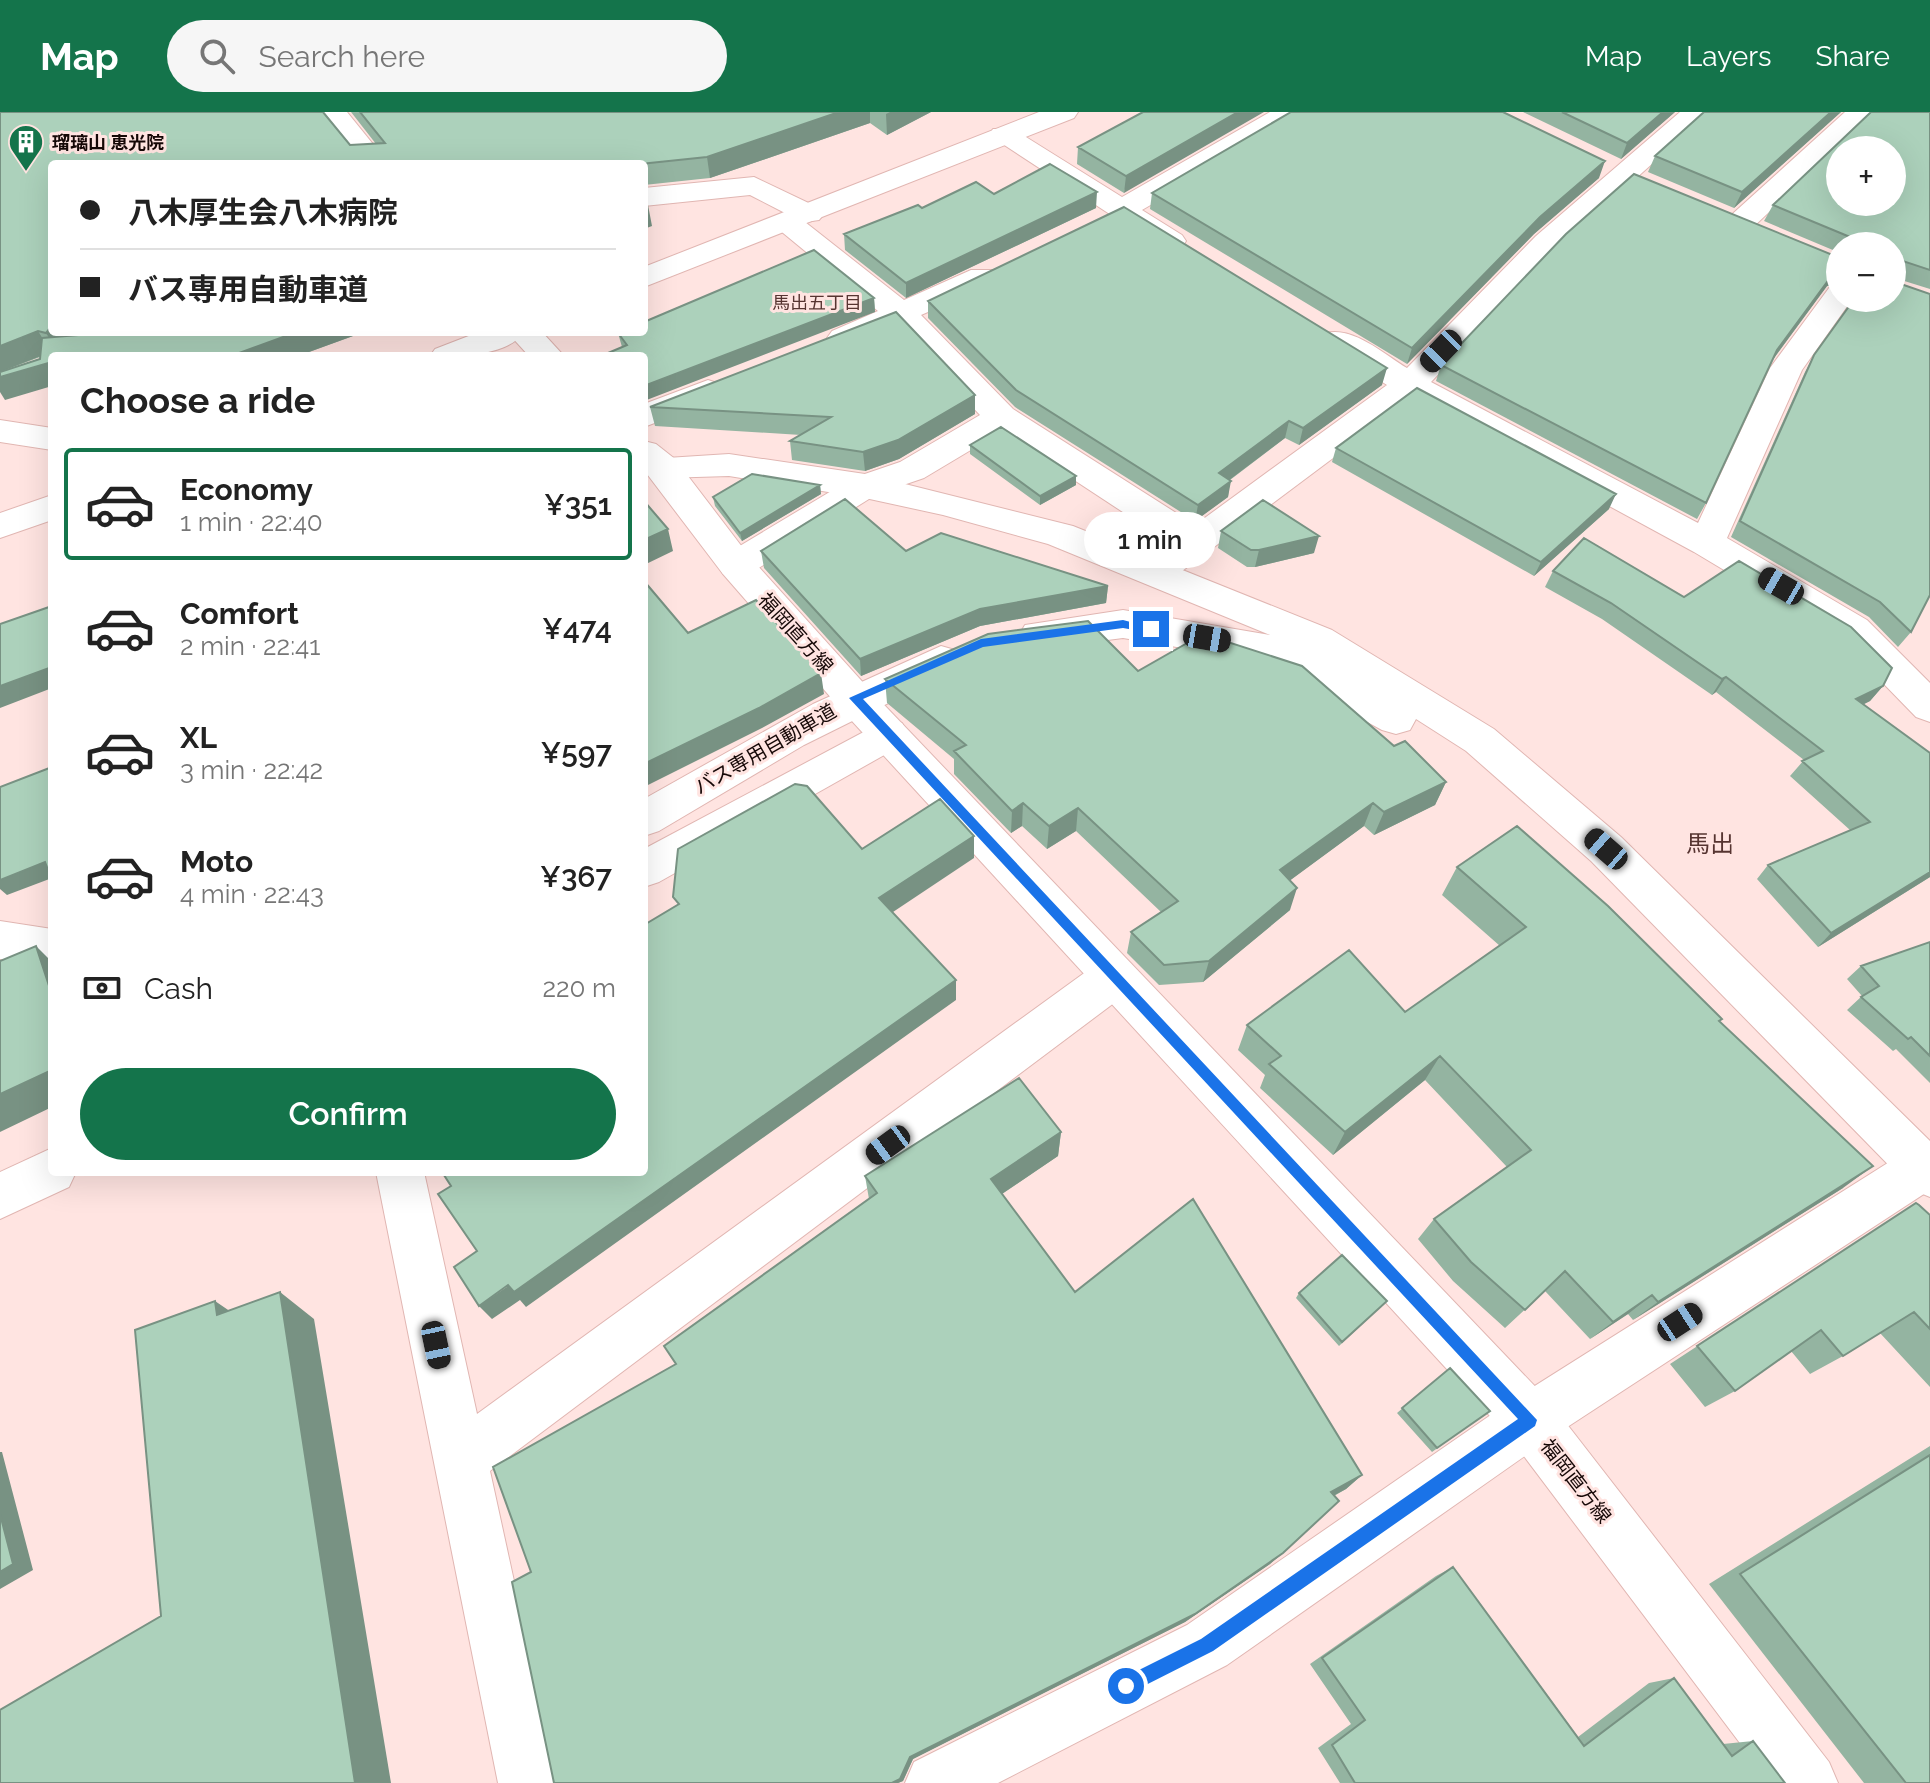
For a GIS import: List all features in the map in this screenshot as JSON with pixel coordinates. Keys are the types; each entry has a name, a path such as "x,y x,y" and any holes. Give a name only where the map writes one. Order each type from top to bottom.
{"street":[{"path":"332,112 372,160"},
{"path":"648,276 1064,112"},
{"path":"1107,217 1290,112"},
{"path":"1157,571 1410,384 1547,242 1696,112"},
{"path":"1710,212 1752,230 1861,112"},
{"path":"1003,135 1107,217 1200,258"},
{"path":"648,197 754,186 798,218 903,315 1001,417 1196,543"},
{"path":"817,348 903,315 1012,263"},
{"path":"1707,543 1786,368 1827,312"},
{"path":"1305,321 1410,384 1707,543 1854,630 1930,707"},
{"path":"456,352 498,336"},
{"path":"527,336 544,352"},
{"path":"648,414 730,382"},
{"path":"736,565 865,486 912,470 1001,417"},
{"path":"0,431 48,438"},
{"path":"654,460 729,465 865,486 1060,535 1157,571 1319,640 1480,740 1606,849 1928,1168 1530,1420 1207,1645 935,1783"},
{"name":"福岡直方線","path":"654,460 736,565 854,698 1530,1420 1808,1783"},
{"path":"0,526 48,508"},
{"name":"バス専用自動車道","path":"648,817 743,759 854,698 982,645 1123,624 1263,647 1398,720 1480,740"},
{"path":"648,868 888,734"},
{"path":"0,940 48,947"},
{"path":"460,1460 1114,977"},
{"path":"0,1196 48,1173"},
{"path":"401,1176 528,1783"}],"building":[{"path":"0,112 323,112 350,145 385,143 360,112 839,112 707,157 648,163 648,160 48,160 48,330 46,333 38,331 0,346"},
{"path":"1143,112 1238,112 1126,176 1078,147"},
{"path":"1291,112 1503,112 1605,161 1540,217 1412,348 1152,193"},
{"path":"1562,112 1663,112 1627,143"},
{"path":"1704,112 1831,112 1742,192 1655,156"},
{"path":"1871,112 1930,112 1930,270 1906,262 1906,232 1838,232 1773,205 1826,155 1826,216 1906,216 1906,136 1846,136"},
{"path":"1050,164 1097,192 906,283 844,234 918,205 922,208 976,182 994,194"},
{"path":"1634,174 1826,252 1826,284 1777,350 1706,503 1441,365 1566,234"},
{"path":"1124,207 1387,368 1303,428 1289,421 1219,473 1231,481 1198,505 1016,390 928,301"},
{"path":"814,250 874,298 648,384 648,352 610,352 627,345 620,336 648,336 648,320"},
{"path":"1906,286 1930,294 1930,595 1911,632 1880,602 1740,521 1814,355 1845,312 1906,312"},
{"path":"896,312 975,395 898,440 863,452 790,441 831,417 650,407"},
{"path":"286,336 242,352 48,352 48,363 0,377 0,372 40,359 42,338"},
{"path":"1417,388 1616,494 1541,562 1336,448"},
{"path":"1001,427 1076,476 1040,496 970,445"},
{"path":"752,474 820,485 740,533 713,497"},
{"path":"845,499 906,551 941,533 1108,586 980,609 860,659 761,551"},
{"path":"1263,500 1319,536 1251,550 1221,531"},
{"path":"648,506 668,529 648,538"},
{"path":"1584,538 1684,597 1739,561 1851,627 1892,668 1883,686 1856,699 1930,753 1930,872 1831,933 1768,865 1870,822 1802,761 1823,751 1726,677 1722,679 1611,603 1553,571"},
{"path":"648,586 688,633 756,600 821,673 759,708 648,762"},
{"path":"48,607 48,668 0,686 0,624"},
{"path":"1088,621 1138,671 1203,634 1302,666 1394,746 1405,741 1446,782 1384,812 1373,803 1280,870 1297,888 1209,961 1164,965 1131,932 1178,901 1078,808 1049,826 1023,803 1012,811 954,751 966,745 885,679 988,634"},
{"path":"48,769 48,870 45,862 0,880 0,787"},
{"path":"795,784 807,786 862,849 940,799 974,836 879,898 956,980 514,1292 508,1285 479,1306 454,1267 477,1251 438,1194 451,1186 445,1176 648,1176 648,923 679,904 673,897 678,849"},
{"path":"1517,826 1608,906 1722,1019 1719,1021 1873,1166 1658,1302 1652,1295 1613,1322 1565,1271 1525,1310 1471,1262 1434,1219 1531,1150 1440,1056 1345,1132 1269,1064 1281,1056 1247,1025 1349,950 1405,1012 1526,927 1457,867"},
{"path":"1930,942 1930,1056 1861,997 1879,986 1861,966"},
{"path":"36,946 48,983 48,1072 0,1094 0,961"},
{"path":"1019,1078 1061,1132 991,1179 1075,1292 1193,1199 1362,1475 1331,1492 1339,1501 1283,1553 1195,1614 910,1757 900,1779 892,1783 554,1783 512,1582 531,1572 493,1467 676,1364 664,1346 877,1193 865,1176"},
{"path":"1916,1203 1930,1215 1930,1329 1914,1312 1843,1356 1821,1330 1735,1391 1697,1346"},
{"path":"1342,1255 1387,1301 1342,1342 1299,1293"},
{"path":"280,1292 355,1783 0,1783 0,1710 161,1616 135,1330 215,1301 217,1315"},
{"path":"1450,1368 1490,1411 1437,1448 1402,1408"},
{"path":"1930,1455 1930,1783 1906,1783 1740,1574"},
{"path":"0,1514 13,1564 0,1572"},
{"path":"1453,1567 1584,1746 1674,1678 1732,1756 1753,1741 1785,1783 1355,1783 1332,1745 1365,1720 1322,1658"}],"place":[{"name":"瑠璃山 恵光院","path":"26,173"}],"district":[{"name":"馬出五丁目","path":"817,302"},
{"name":"馬出","path":"1710,843"}],"route":[{"path":"1126,1686 1207,1645 1530,1420 854,698 981,643 1123,624 1151,629"}]}
